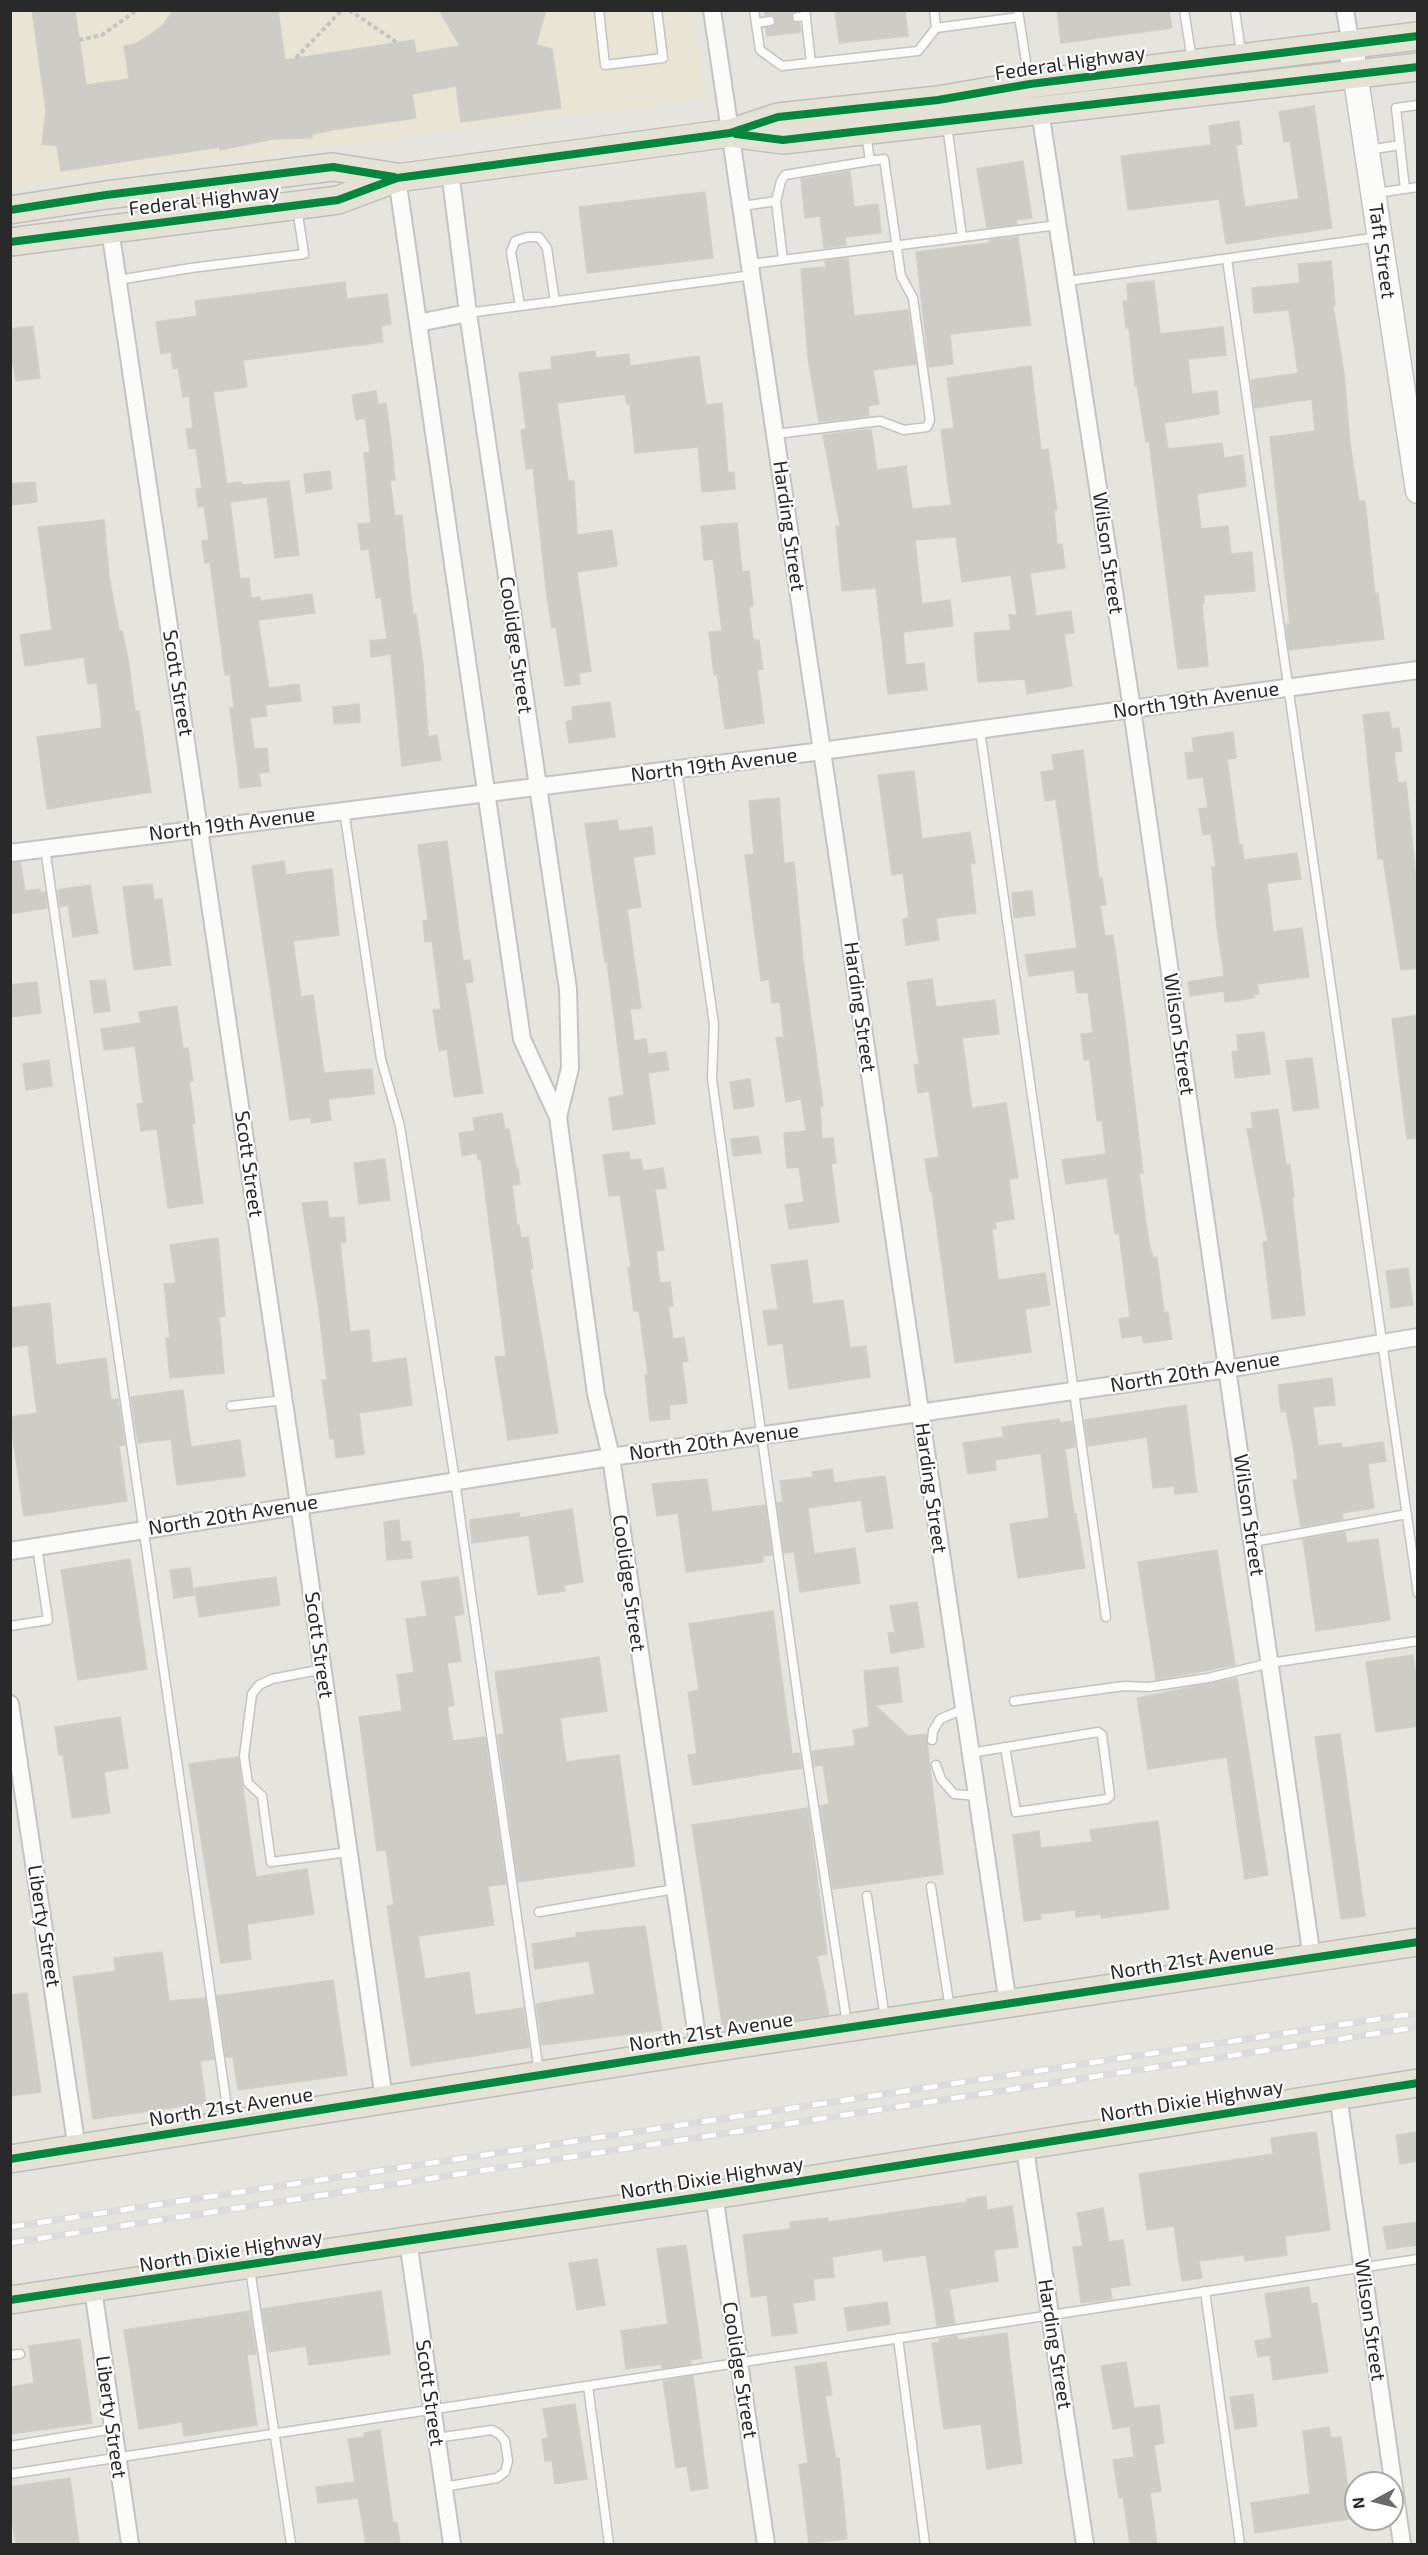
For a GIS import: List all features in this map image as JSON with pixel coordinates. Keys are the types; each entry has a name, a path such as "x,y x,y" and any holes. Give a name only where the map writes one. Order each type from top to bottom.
{"main road":[{"name":"Federal Highway","path":"10,242 338,200 397,178 730,133 778,117 938,100 1030,84 1418,36"},
{"name":"Federal Highway","path":"730,133 783,140 1418,67"},
{"name":"Federal Highway","path":"10,210 333,167 397,178"},
{"name":"North 21st Avenue","path":"10,2159 699,2050 1418,1942"},
{"name":"North Dixie Highway","path":"10,2300 714,2195 1024,2143 1418,2083"}],"street":[{"name":"Harding Street","path":"712,10 1008,2004"},
{"name":"Taft Street","path":"1346,10 1418,491"},
{"name":"Wilson Street","path":"1040,111 1068,281 1132,709 1312,1958"},
{"name":"Coolidge Street","path":"450,171 468,313 568,989 571,1034 570,1068 558,1117"},
{"name":"Coolidge Street","path":"397,178 522,1039 558,1117 596,1394 611,1457 699,2050"},
{"name":"Scott Street","path":"110,229 300,1504 384,2099"},
{"path":"418,323 468,313"},
{"name":"North 19th Avenue","path":"10,853 677,770 1418,670"},
{"name":"North 20th Avenue","path":"10,1551 611,1457 1227,1369 1418,1337"},
{"name":"Liberty Street","path":"10,1704 77,2149"},
{"name":"Wilson Street","path":"1338,2095 1402,2544"},
{"name":"Harding Street","path":"1024,2143 1085,2544"},
{"name":"Coolidge Street","path":"714,2195 766,2544"},
{"name":"Scott Street","path":"408,2241 452,2544"},
{"name":"Liberty Street","path":"93,2289 130,2544"}],"lane":[{"path":"599,10 605,65 663,58 657,10"},
{"path":"754,10 760,50 782,66 918,51 936,28 1018,14 1030,84"},
{"path":"934,10 936,28"},
{"path":"1184,10 1193,63"},
{"path":"1235,10 1242,57"},
{"path":"803,15 811,63"},
{"path":"756,23 770,21"},
{"path":"1405,189 1396,108 1418,105"},
{"path":"946,121 962,237"},
{"path":"866,130 870,161"},
{"path":"1367,150 1400,145"},
{"path":"776,434 880,421 904,430 927,427 930,420 913,298 901,276 884,159 785,175 778,188 776,201 783,260"},
{"path":"1374,193 1418,187"},
{"path":"742,206 776,201"},
{"path":"118,280 304,254 297,205"},
{"path":"468,313 555,302 752,270 783,260 1059,225"},
{"path":"520,306 511,252 515,241 528,237 539,237 547,248 555,302"},
{"path":"1068,281 1380,237"},
{"path":"1227,259 1418,1593"},
{"path":"980,730 1106,1617"},
{"path":"677,770 714,1024 712,1079 761,1435 848,2028"},
{"path":"344,810 381,1059 400,1126 455,1481 539,2075"},
{"path":"45,848 229,2124"},
{"path":"231,1406 284,1400"},
{"path":"1253,1542 1407,1514"},
{"path":"10,1626 48,1620 37,1546"},
{"path":"1014,1701 1124,1686 1149,1687 1208,1678 1270,1663 1418,1641"},
{"path":"323,1669 272,1679 259,1685 252,1694 244,1756 248,1783 262,1796 272,1862 349,1852"},
{"path":"932,1740 933,1731 940,1719 964,1709"},
{"path":"970,1753 1005,1747 1100,1732 1109,1798 1016,1812 1005,1747"},
{"path":"936,1765 940,1779 954,1794 977,1796"},
{"path":"931,1887 950,2013"},
{"path":"539,1912 675,1889"},
{"path":"867,1896 886,2022"},
{"path":"10,2474 1418,2259"},
{"path":"249,2265 291,2544"},
{"path":"1205,2291 1240,2544"},
{"path":"898,2338 925,2544"},
{"path":"10,2355 20,2354"},
{"path":"588,2386 609,2544"},
{"path":"10,2446 113,2429"},
{"path":"436,2438 492,2430 499,2433 505,2441 505,2472 497,2478 443,2487"}],"path":[{"path":"80,40 102,35 137,10"},
{"path":"296,58 342,10"},
{"path":"348,10 398,43"}],"shaded area":[{"path":"10,11 692,11 705,99 11,187"}],"building":[{"path":"32,10 75,10 86,85 129,79 124,46 135,44 150,35 164,24 173,10 278,10 285,60 414,40 416,53 460,46 439,10 546,10 536,45 552,49 561,108 461,122 456,86 412,94 416,118 312,134 312,138 273,139 220,150 220,147 61,171 57,146 42,144 46,111"},
{"path":"764,10 798,10 793,12 791,18 794,23 799,23 801,32 767,36 766,28 773,26 776,21 773,15 765,15"},
{"path":"835,10 905,10 908,36 839,43"},
{"path":"1057,10 1169,10 1172,28 1061,43"},
{"path":"1314,106 1332,228 1226,244 1219,199 1128,210 1121,156 1211,145 1209,126 1239,121 1242,144 1236,145 1245,207 1299,199 1290,141 1284,142 1279,112"},
{"path":"1023,161 1032,218 1016,220 1017,224 987,228 977,169"},
{"path":"850,171 854,207 878,204 881,233 845,237 846,245 824,248 820,216 805,218 801,179"},
{"path":"705,192 713,258 587,273 579,207"},
{"path":"1018,237 1031,325 950,334 953,364 929,367 916,252"},
{"path":"848,258 854,316 908,310 916,364 873,370 879,404 868,406 869,416 819,422 808,358 801,269 826,267 825,261"},
{"path":"1331,261 1335,305 1333,305 1344,374 1350,444 1359,501 1365,501 1375,594 1378,593 1384,639 1289,650 1286,624 1290,624 1270,437 1315,431 1312,399 1255,408 1251,380 1298,373 1289,310 1254,313 1252,288 1300,283 1298,264"},
{"path":"1154,281 1160,334 1223,327 1226,355 1188,359 1192,394 1217,391 1219,414 1164,423 1168,449 1222,443 1224,458 1243,455 1246,486 1197,494 1201,529 1228,526 1231,554 1252,552 1255,591 1204,595 1202,604 1208,666 1178,669 1149,441 1146,442 1137,385 1135,386 1129,328 1126,328 1123,301 1128,301 1127,284"},
{"path":"345,282 347,299 387,294 391,324 381,326 383,342 243,360 247,387 213,392 227,484 289,481 299,555 275,558 267,497 230,502 240,579 249,578 251,598 260,597 260,601 312,594 315,613 258,620 269,688 299,684 301,701 265,705 267,716 250,718 254,749 267,748 269,772 259,773 261,786 240,788 230,708 234,707 230,674 225,675 210,562 205,563 202,541 209,540 204,506 198,507 196,489 202,488 196,448 189,449 186,429 193,428 189,396 183,397 178,368 173,369 171,352 161,354 156,322 197,316 195,301"},
{"path":"33,326 40,378 16,381 13,363 10,363 10,329"},
{"path":"595,351 596,358 629,354 630,366 699,356 706,405 722,403 728,473 734,472 735,489 702,492 698,447 635,453 630,404 627,404 625,394 557,403 568,481 574,481 577,535 612,530 617,566 577,572 591,671 579,673 580,684 565,686 556,627 552,628 547,597 533,468 526,469 521,430 526,429 519,373 552,369 551,357"},
{"path":"1031,366 1041,450 1048,449 1057,510 1054,510 1057,545 1062,544 1065,568 1030,573 1036,616 1071,611 1074,633 1064,634 1072,686 1027,694 1025,679 978,682 974,633 1011,630 1009,615 1017,615 1011,575 962,582 956,537 915,540 922,604 950,600 953,626 903,632 906,665 924,663 927,690 888,694 876,588 842,591 836,526 840,526 823,435 871,429 877,470 906,466 912,509 951,505 941,430 954,428 947,378"},
{"path":"376,391 378,405 386,403 395,480 390,481 395,516 402,515 413,615 416,614 423,664 428,737 437,735 441,760 402,766 391,654 371,657 370,641 387,639 381,597 376,598 369,549 361,550 358,524 371,523 364,453 370,452 365,418 356,420 352,395"},
{"path":"330,471 332,489 306,493 304,474"},
{"path":"35,482 37,502 10,505 10,484"},
{"path":"104,520 109,576 119,631 122,631 128,659 135,711 139,711 151,792 47,809 37,737 102,728 97,683 88,684 84,657 25,666 20,635 52,630 38,527"},
{"path":"737,523 742,572 749,571 753,606 749,607 753,640 759,640 763,669 757,670 764,723 725,729 717,674 714,675 709,632 722,631 713,559 704,560 701,526"},
{"path":"610,702 615,737 569,743 566,722 573,720 572,707"},
{"path":"359,704 360,722 334,724 333,707"},
{"path":"1389,712 1392,729 1399,728 1402,751 1394,752 1398,783 1406,782 1418,896 1418,968 1401,970 1383,858 1378,859 1363,715"},
{"path":"1233,732 1236,758 1227,759 1239,845 1242,845 1244,860 1297,853 1301,879 1267,883 1273,932 1302,928 1309,977 1257,984 1259,994 1254,995 1254,998 1225,1002 1224,991 1190,996 1188,982 1224,976 1212,867 1216,867 1211,834 1203,835 1199,809 1208,808 1203,777 1188,779 1185,753 1194,752 1192,738"},
{"path":"1083,750 1099,878 1102,878 1106,905 1100,905 1105,936 1113,935 1126,1029 1143,1173 1139,1173 1149,1243 1153,1258 1157,1257 1164,1313 1168,1312 1172,1339 1144,1343 1142,1335 1122,1338 1119,1319 1130,1317 1119,1233 1115,1234 1107,1178 1066,1184 1062,1160 1106,1154 1102,1121 1097,1121 1090,1060 1084,1060 1081,1034 1093,1033 1088,992 1077,993 1074,970 1029,976 1025,955 1077,948 1056,799 1045,801 1041,772 1054,770 1052,755"},
{"path":"914,771 922,839 970,832 975,863 970,864 976,913 936,918 939,940 906,945 903,919 909,918 903,873 892,875 878,775"},
{"path":"779,798 784,863 794,862 803,960 823,1106 820,1107 822,1139 833,1138 836,1163 831,1164 839,1222 789,1229 785,1205 804,1202 799,1167 787,1168 784,1133 806,1131 801,1099 786,1102 776,1038 784,1037 780,1002 772,1003 769,979 761,981 745,855 754,854 749,801"},
{"path":"617,820 619,831 652,827 655,854 633,857 641,907 627,909 641,1008 630,1009 634,1041 646,1039 648,1054 666,1052 669,1070 648,1073 655,1124 613,1130 609,1098 624,1095 607,962 605,962 585,824"},
{"path":"447,841 463,961 470,960 473,982 465,983 483,1093 454,1097 447,1049 439,1051 433,1010 441,1009 432,941 425,942 423,921 428,920 418,845"},
{"path":"284,861 286,875 332,869 339,935 293,941 301,997 313,995 324,1073 372,1069 374,1094 328,1099 331,1120 311,1123 311,1117 290,1120 252,866"},
{"path":"20,862 25,891 40,889 40,893 45,892 47,908 10,914 10,863"},
{"path":"152,884 154,900 162,899 171,965 134,970 123,887"},
{"path":"90,885 98,933 73,937 68,905 60,907 58,890"},
{"path":"1032,891 1035,915 1014,918 1012,893"},
{"path":"932,979 936,1007 995,1000 999,1034 962,1038 972,1108 1006,1103 1018,1178 1009,1179 1014,1219 995,1222 996,1229 992,1229 998,1280 1045,1273 1050,1305 1025,1309 1031,1352 955,1363 932,1191 930,1191 925,1159 939,1157 929,1091 918,1093 914,1065 919,1064 907,982"},
{"path":"105,980 110,1011 94,1013 90,981"},
{"path":"37,982 41,1013 10,1017 10,985"},
{"path":"177,1006 183,1049 188,1048 193,1081 189,1081 195,1123 192,1124 203,1203 168,1208 157,1129 141,1131 137,1104 143,1103 135,1046 104,1050 101,1029 141,1023 139,1012"},
{"path":"1418,1015 1418,1138 1407,1139 1392,1019"},
{"path":"1264,1032 1270,1074 1235,1078 1232,1052 1238,1051 1237,1035"},
{"path":"1312,1058 1319,1108 1293,1111 1286,1061"},
{"path":"49,1060 52,1086 26,1090 23,1064"},
{"path":"750,1079 754,1106 734,1109 730,1082"},
{"path":"1278,1109 1286,1165 1290,1164 1305,1315 1272,1319 1263,1242 1268,1241 1247,1129 1253,1128 1251,1113"},
{"path":"502,1113 505,1130 509,1129 516,1168 518,1168 520,1184 512,1185 517,1225 519,1225 521,1238 528,1237 533,1268 530,1269 558,1433 508,1440 495,1357 506,1356 481,1159 478,1160 477,1153 462,1156 459,1133 475,1131 473,1118"},
{"path":"758,1136 761,1153 733,1156 731,1139"},
{"path":"629,1152 630,1160 641,1159 643,1171 663,1168 666,1188 655,1189 664,1250 656,1251 660,1283 670,1282 673,1306 668,1307 673,1339 684,1337 688,1361 682,1362 687,1403 669,1405 670,1419 650,1421 645,1375 648,1375 639,1311 634,1311 628,1268 631,1267 620,1195 609,1196 603,1155"},
{"path":"385,1159 390,1200 359,1204 354,1163"},
{"path":"327,1201 329,1218 344,1217 346,1242 340,1243 350,1332 369,1330 372,1363 406,1358 412,1405 359,1413 364,1454 336,1458 334,1438 330,1439 322,1380 327,1380 318,1303 302,1203"},
{"path":"218,1238 225,1316 219,1317 224,1373 170,1378 166,1338 170,1338 164,1284 176,1283 170,1245"},
{"path":"807,1260 813,1304 843,1300 850,1348 866,1346 870,1377 789,1389 783,1343 768,1345 763,1311 778,1309 771,1265"},
{"path":"1408,1268 1413,1305 1391,1308 1386,1271"},
{"path":"50,1303 56,1365 106,1358 111,1400 118,1399 125,1445 119,1446 127,1501 24,1516 10,1417 37,1413 28,1345 12,1347 10,1308"},
{"path":"1332,1378 1335,1405 1313,1407 1318,1446 1341,1443 1342,1448 1383,1442 1386,1461 1368,1464 1374,1508 1342,1513 1343,1519 1301,1527 1293,1480 1298,1479 1293,1445 1286,1411 1281,1412 1278,1385"},
{"path":"183,1390 191,1447 240,1440 245,1476 177,1485 171,1439 138,1443 131,1397"},
{"path":"1186,1405 1197,1492 1175,1494 1174,1486 1153,1488 1147,1437 1088,1446 1084,1420"},
{"path":"1059,1419 1060,1423 1072,1421 1075,1447 1065,1449 1074,1514 1076,1514 1085,1568 1018,1578 1010,1524 1049,1518 1041,1453 995,1460 996,1470 968,1474 963,1443 1004,1437 1002,1427"},
{"path":"832,1469 834,1483 885,1476 893,1528 866,1532 861,1500 808,1508 814,1554 855,1548 860,1583 800,1592 794,1552 784,1553 777,1503 783,1502 780,1481 813,1477 812,1472"},
{"path":"707,1479 712,1512 765,1505 772,1555 763,1556 763,1562 686,1572 678,1513 657,1516 652,1484"},
{"path":"572,1509 583,1582 564,1585 565,1591 538,1595 529,1535 472,1543 470,1520 519,1513 520,1518"},
{"path":"399,1520 401,1542 410,1541 412,1558 387,1560 384,1522"},
{"path":"1345,1532 1347,1543 1378,1539 1390,1620 1316,1631 1303,1539"},
{"path":"1217,1550 1235,1665 1156,1680 1138,1562"},
{"path":"130,1559 147,1669 78,1680 61,1570"},
{"path":"190,1568 194,1595 174,1598 170,1570"},
{"path":"276,1577 280,1605 199,1617 195,1588"},
{"path":"458,1577 464,1614 454,1616 461,1661 447,1663 454,1705 447,1707 453,1741 485,1737 506,1884 488,1886 494,1925 418,1936 425,1979 469,1972 475,2015 523,2008 529,2047 411,2066 387,1906 394,1905 386,1850 377,1851 359,1717 402,1711 397,1675 414,1672 406,1619 427,1616 421,1582"},
{"path":"917,1602 924,1647 891,1653 888,1633 895,1632 890,1606"},
{"path":"773,1611 792,1754 799,1753 802,1768 693,1785 688,1755 697,1754 688,1692 699,1690 689,1624"},
{"path":"1413,1655 1418,1689 1418,1726 1376,1732 1366,1662"},
{"path":"599,1657 607,1711 560,1718 566,1762 619,1755 635,1866 518,1882 498,1735 504,1734 495,1672"},
{"path":"898,1667 902,1702 875,1705 908,1736 926,1734 943,1874 833,1889 820,1806 829,1804 823,1765 814,1766 812,1751 855,1746 853,1730 869,1727 864,1671"},
{"path":"1237,1678 1268,1875 1245,1879 1227,1757 1148,1769 1137,1698"},
{"path":"120,1717 128,1768 104,1772 110,1813 72,1818 63,1755 59,1755 55,1727"},
{"path":"1340,1734 1365,1916 1341,1919 1315,1737"},
{"path":"238,1757 256,1877 307,1869 314,1914 247,1924 251,1959 221,1963 189,1764"},
{"path":"808,1808 827,1954 817,1956 829,2015 723,2030 692,1825"},
{"path":"1158,1821 1169,1909 1101,1918 1101,1914 1076,1917 1075,1910 1040,1914 1041,1919 1024,1921 1013,1835 1039,1831 1041,1848 1092,1842 1090,1830"},
{"path":"645,1926 662,2030 542,2045 536,2004 595,1994 589,1961 535,1969 532,1944 577,1937 576,1933"},
{"path":"162,1952 169,2001 205,1998 214,2059 200,2061 206,2103 93,2119 73,1977 116,1971 114,1958"},
{"path":"333,1980 347,2075 238,2090 233,2057 226,2057 217,1996"},
{"path":"27,1993 41,2092 10,2096 10,1995"},
{"path":"1316,2132 1330,2230 1285,2236 1287,2255 1245,2261 1244,2255 1199,2261 1202,2278 1182,2281 1174,2226 1147,2230 1139,2174 1273,2154 1271,2138"},
{"path":"1418,2132 1418,2161 1400,2164 1396,2135"},
{"path":"986,2196 987,2210 1012,2206 1018,2247 994,2250 998,2281 949,2289 955,2323 937,2326 926,2255 884,2261 882,2249 832,2257 834,2277 813,2279 815,2300 793,2303 797,2333 772,2336 767,2295 751,2297 743,2235 790,2229 790,2222 828,2218 828,2222 967,2202 967,2199"},
{"path":"1103,2208 1109,2242 1123,2240 1130,2285 1110,2288 1112,2299 1081,2303 1073,2247 1083,2246 1077,2213"},
{"path":"1418,2222 1418,2245 1387,2249 1383,2227"},
{"path":"686,2245 702,2358 691,2360 691,2364 662,2368 661,2364 626,2369 621,2331 668,2324 657,2249"},
{"path":"597,2259 605,2305 577,2310 569,2263"},
{"path":"1309,2287 1311,2304 1317,2303 1328,2372 1273,2380 1270,2355 1258,2357 1255,2341 1272,2338 1265,2294"},
{"path":"381,2291 390,2354 309,2365 306,2346 269,2352 262,2309"},
{"path":"887,2302 890,2324 848,2331 844,2308"},
{"path":"250,2311 256,2354 247,2355 257,2425 184,2436 182,2422 139,2429 124,2330"},
{"path":"1007,2333 1022,2463 987,2469 981,2424 944,2429 932,2343 940,2342 939,2339 957,2336 958,2340"},
{"path":"80,2339 92,2423 10,2434 10,2387 34,2383 29,2346"},
{"path":"826,2362 832,2395 825,2396 836,2459 839,2458 847,2539 809,2543 799,2465 808,2463 795,2367"},
{"path":"1126,2362 1134,2408 1159,2405 1164,2443 1154,2445 1161,2491 1150,2493 1157,2544 1130,2544 1123,2497 1119,2498 1113,2460 1134,2457 1130,2426 1113,2429 1101,2366"},
{"path":"693,2376 708,2488 691,2491 687,2466 676,2468 663,2381"},
{"path":"1253,2394 1257,2426 1235,2429 1230,2397"},
{"path":"575,2404 587,2479 555,2484 552,2460 545,2461 542,2439 548,2438 543,2409"},
{"path":"1329,2427 1331,2438 1341,2437 1346,2471 1344,2520 1255,2533 1251,2503 1310,2494 1303,2431"},
{"path":"380,2430 393,2523 397,2522 400,2544 366,2544 358,2498 318,2503 316,2487 355,2482 348,2439 365,2437 364,2433"},
{"path":"70,2478 79,2544 16,2544 10,2509 10,2487"}],"railway":[{"path":"10,2227 1418,2013"},
{"path":"10,2243 1418,2027"}],"cycle path":[{"path":"10,242 338,200 397,178 730,133 778,117 938,100 1030,84 1418,36"},
{"path":"736,134 783,140 1418,67"},
{"path":"10,210 106,195 333,167 394,177"},
{"path":"10,2159 699,2050 1418,1942"},
{"path":"10,2300 714,2195 1418,2083"}]}
